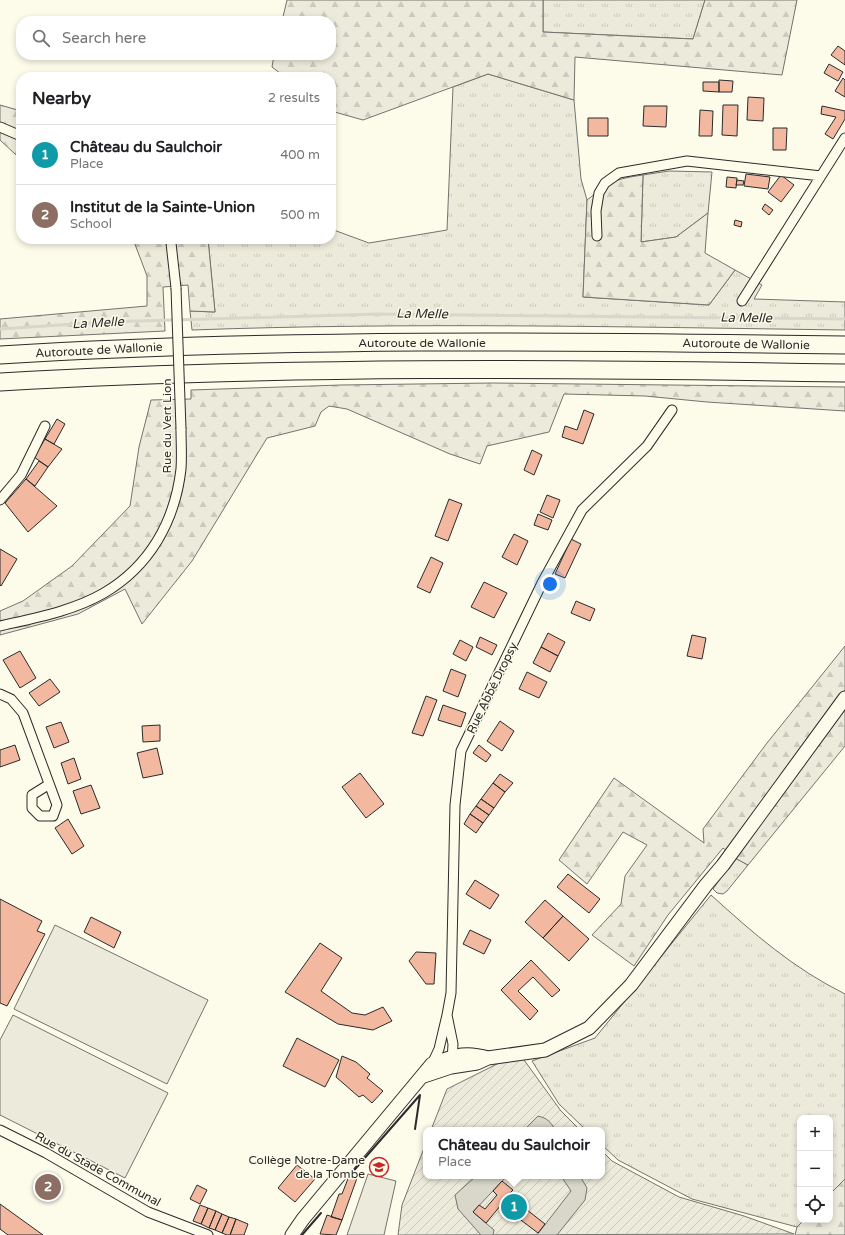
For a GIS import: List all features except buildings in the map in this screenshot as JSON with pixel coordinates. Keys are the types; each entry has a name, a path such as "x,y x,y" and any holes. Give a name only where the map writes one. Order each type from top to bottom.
{"highway":[{"name":"Autoroute de Wallonie","path":"0,355 221,345 430,342 845,346"},
{"path":"0,382 217,373 430,369 845,373"}],"street":[{"path":"0,127 16,134"},
{"path":"742,301 845,138"},
{"path":"597,236 596,211 599,193 605,183 619,173 687,161 820,176"},
{"name":"Rue du Vert Lion","path":"0,626 49,615 104,593 130,573 164,530 176,497 181,467 176,288 170,244"},
{"name":"Rue Abbé Dropsy","path":"292,1235 303,1219 424,1076 439,1049 451,994 455,805 461,751 542,583 582,510 647,446 672,410"},
{"path":"0,500 21,475 44,426"},
{"path":"0,694 11,699 23,713 48,785"},
{"name":"Rue Abbé Dropsy","path":"432,1064 452,1062 477,1063 488,1058 545,1050 589,1028 631,985 706,885 724,865 845,698"},
{"name":"Rue Abbé Dropsy","path":"447,1015 453,1044 452,1062"},
{"name":"Rue Abbé Dropsy","path":"424,1076 452,1062"},
{"name":"Rue du Stade Communal","path":"0,1130 46,1153 148,1212 208,1235"}],"green space":[{"path":"287,0 543,0 543,32 693,39 705,0 797,0 782,75 575,57 574,100 488,74 363,120 336,112 336,72 278,72 272,67 273,60 336,60 336,16 283,16"},
{"path":"543,0 705,0 693,39 543,32"},
{"path":"488,74 574,100 581,179 587,200 583,297 709,305 735,270 762,285 754,299 845,302 845,330 355,326 192,330 190,311 215,312 208,244 336,244 336,231 369,243 447,230 453,87"},
{"path":"0,105 16,110 16,154 0,140"},
{"path":"669,171 712,172 708,213 676,237 641,242 643,175"},
{"path":"643,175 641,242 676,237 708,213 705,253 735,270 709,305 583,297 587,200 613,182"},
{"path":"135,244 208,244 215,312 190,311 188,285 163,287 165,331 0,339 0,319 147,306 147,276"},
{"path":"493,383 845,387 845,411 707,402 645,396 564,394 549,432 487,446 480,464 450,454 347,409 329,406 321,412 315,426 267,438 192,561 142,624 125,589 78,614 0,635 0,611 23,601 72,566 130,506 139,447 151,400 191,399 191,390 341,385"},
{"path":"845,646 845,746 748,865 735,858 723,848 668,915 634,966 592,935 621,904 625,876 647,845 623,832 587,884 559,860 614,778 704,843 703,829 767,743"},
{"path":"735,858 748,865 727,891 723,894 717,893 713,889"},
{"path":"711,895 791,962 845,994 845,1179 833,1191 833,1115 797,1115 797,1223 801,1223 797,1227 692,1199 618,1160 605,1148 605,1127 583,1127 559,1104 532,1061 595,1038"},
{"path":"55,925 208,1000 167,1084 14,1009"},
{"path":"13,1015 168,1093 125,1178 0,1115 0,1040"},
{"path":"519,1053 561,1111 577,1127 432,1127 447,1089"},
{"path":"423,1151 423,1179 605,1179 605,1154 612,1161 679,1197 744,1216 794,1234 398,1235 402,1205"},
{"path":"845,1179 845,1235 795,1235 797,1227 801,1223 833,1223 833,1191"}],"shaded area":[{"path":"538,1116 544,1118 553,1127 527,1127"},
{"path":"368,1174 396,1181 384,1235 347,1235"},
{"path":"473,1179 504,1179 473,1212 494,1230 493,1235 481,1235 458,1209 455,1195"},
{"path":"563,1179 582,1179 587,1188 585,1200 557,1235 537,1235 571,1191"}],"waterway":[{"name":"La Melle","path":"0,329 106,322 379,314 845,319"}],"wall":[{"path":"349,1176 420,1095 415,1129"},
{"path":"302,1235 321,1213"}],"place":[{"name":"Collège Notre-Dame de la Tombe","path":"379,1167"},
{"name":"Institut de la Sainte-Union","path":"48,1187"},
{"name":"Château du Saulchoir","path":"514,1207"}]}
